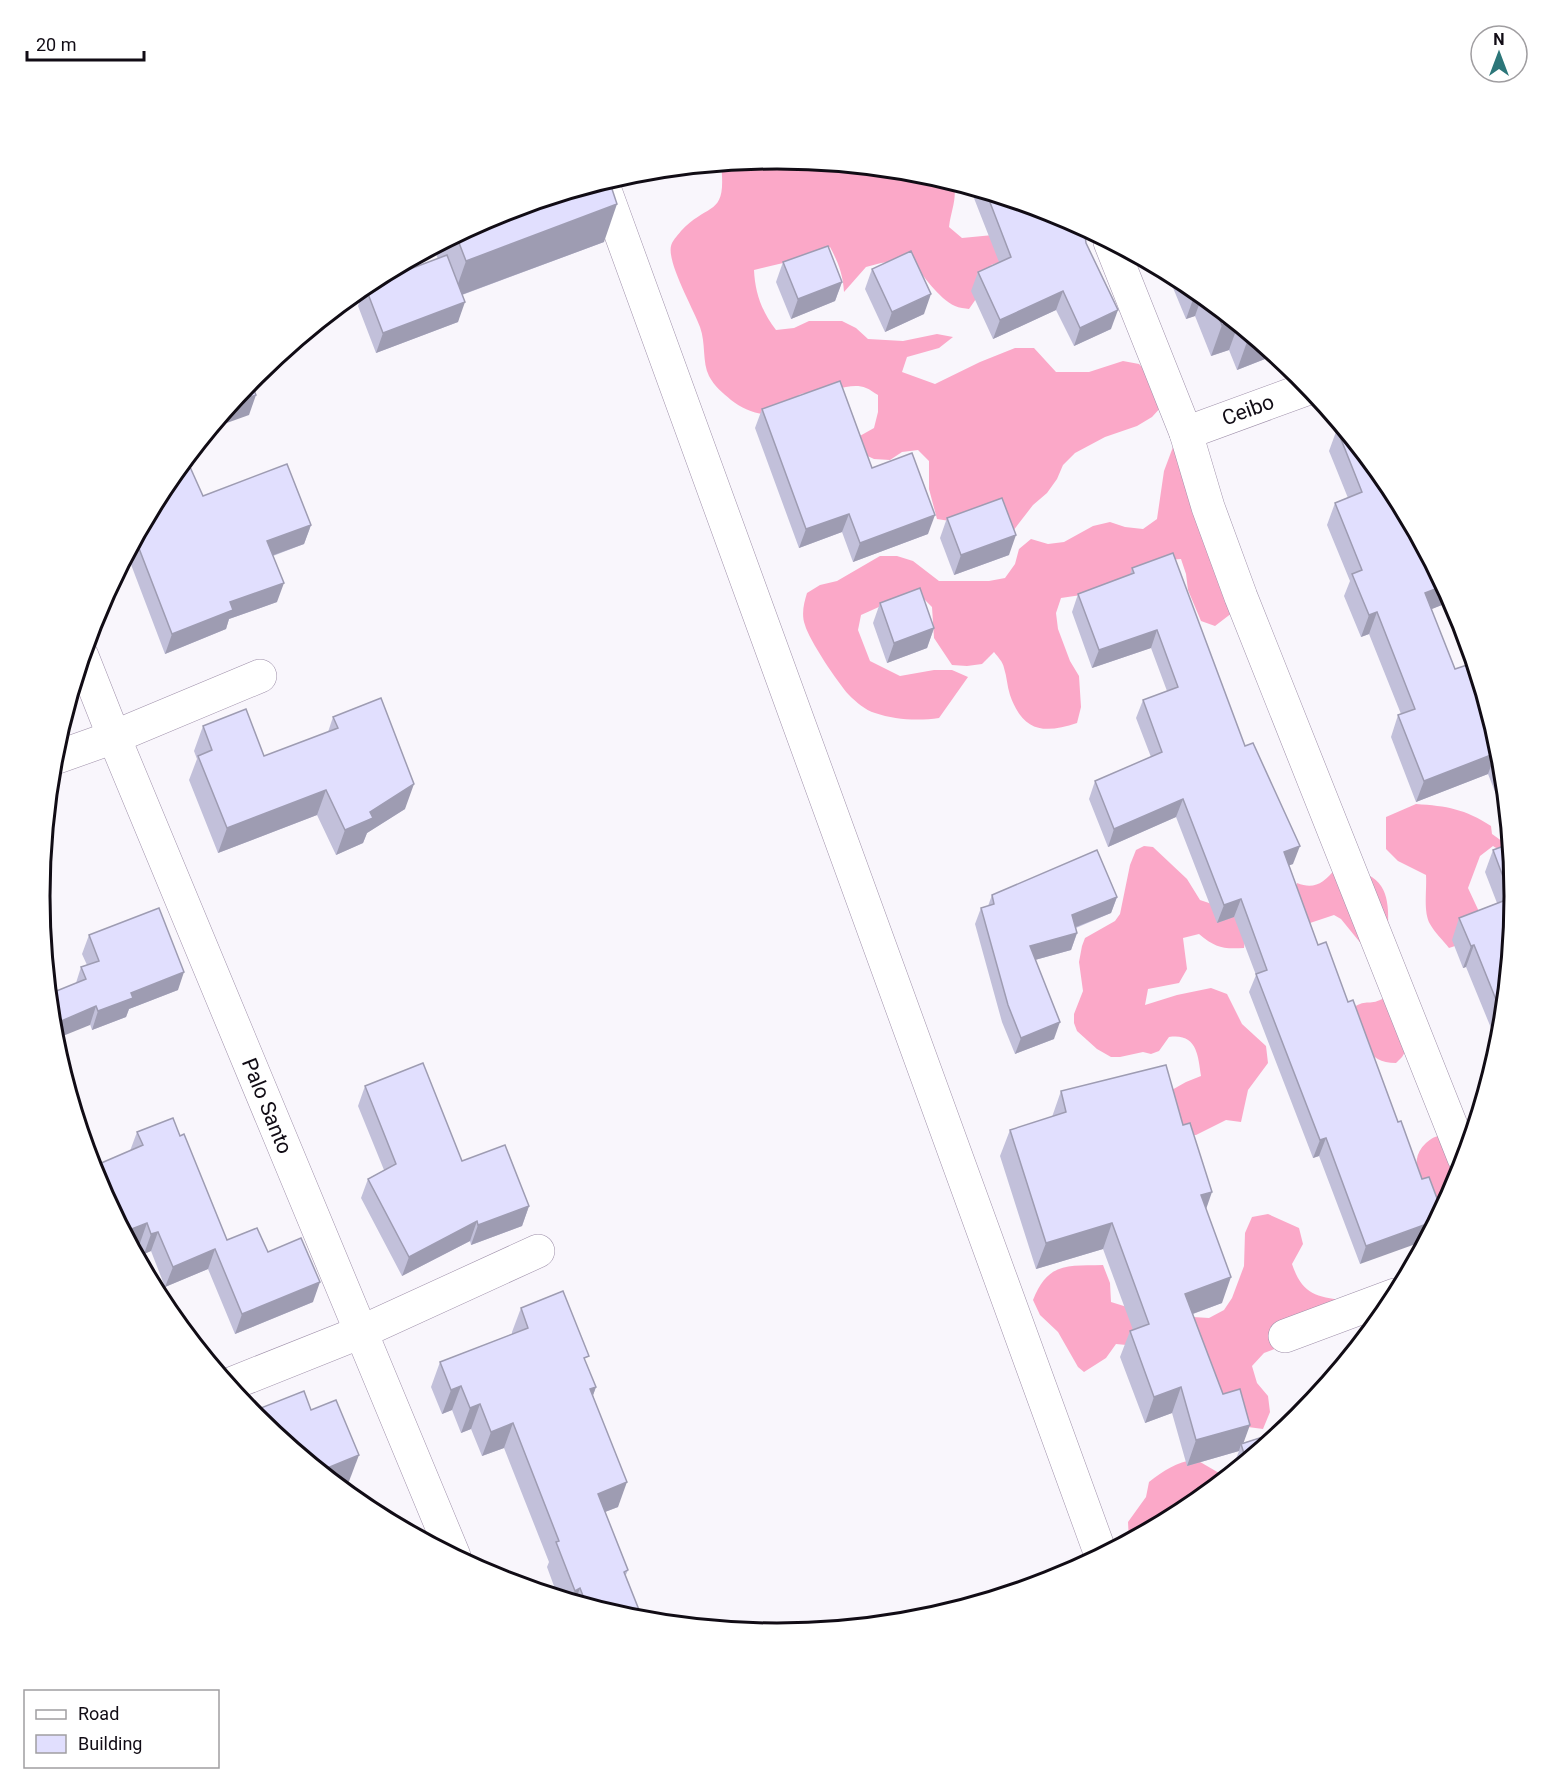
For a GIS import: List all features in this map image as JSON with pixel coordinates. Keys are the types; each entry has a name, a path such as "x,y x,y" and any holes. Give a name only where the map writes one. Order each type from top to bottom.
{"street":[{"path":"605,190 1098,1548"},
{"path":"1114,252 1186,433 1208,507 1241,597 1459,1145"},
{"name":"Ceibo","path":"1186,433 1300,391"},
{"name":"Palo Santo","path":"86,667 449,1545"},
{"path":"63,755 114,737 260,675"},
{"path":"236,1382 360,1332 538,1251"},
{"path":"1285,1336 1381,1300"}],"shaded area":[{"path":"776,169 824,171 871,175 955,192 949,227 962,238 993,235 1023,212 1045,221 1006,260 991,265 978,296 969,309 955,306 943,298 911,259 866,267 844,292 840,268 830,247 800,259 754,270 756,287 760,302 776,330 794,328 809,321 842,321 856,328 868,339 903,341 937,334 953,337 939,348 907,357 902,372 935,384 1015,348 1034,348 1056,372 1089,372 1123,361 1139,364 1164,390 1162,406 1152,417 1137,426 1105,437 1075,453 1063,465 1047,493 1033,505 1013,531 937,519 929,489 929,461 918,450 902,452 890,460 874,459 861,453 858,437 874,428 878,412 878,395 860,386 803,394 777,411 765,414 747,410 731,400 713,383 705,365 702,333 677,275 671,246 681,231 718,201 721,172"},
{"path":"1176,439 1241,606 1215,626 1201,621 1188,590 1181,559 1166,560 1108,591 1061,598 1056,613 1058,629 1070,661 1079,676 1081,707 1077,723 1045,729 1028,723 1015,707 1003,666 994,652 982,664 952,665 934,638 932,607 921,596 890,602 861,615 858,630 870,661 900,676 934,670 952,670 968,677 939,718 915,720 899,718 864,708 844,689 812,641 803,617 807,593 820,585 837,581 880,556 897,556 913,561 939,581 989,581 1005,578 1015,564 1019,549 1031,539 1048,544 1064,542 1093,526 1110,522 1143,529 1157,519 1164,471"},
{"path":"1416,804 1446,807 1464,812 1491,826 1492,834 1501,841 1502,852 1493,846 1480,856 1468,888 1482,918 1464,943 1449,948 1430,924 1426,907 1426,875 1398,861 1386,849 1386,817"},
{"path":"1144,846 1153,847 1187,879 1200,900 1231,907 1246,932 1244,948 1220,947 1199,934 1183,938 1187,969 1179,983 1148,989 1145,1005 1211,988 1227,994 1242,1024 1266,1046 1268,1063 1248,1090 1241,1122 1226,1120 1196,1135 1180,1135 1170,1091 1201,1076 1197,1053 1191,1042 1185,1038 1169,1037 1159,1051 1151,1054 1143,1052 1111,1057 1097,1049 1077,1031 1074,1023 1074,1014 1083,991 1079,962 1085,938 1115,921 1120,914 1130,865 1136,850"},
{"path":"1335,869 1368,875 1376,880 1385,894 1388,910 1388,936 1367,951 1341,919 1334,915 1310,923 1303,921 1295,891 1297,883 1309,886 1318,884"},
{"path":"1384,998 1411,1042 1396,1063 1385,1062 1370,1052 1361,1036 1354,1007"},
{"path":"1443,1135 1458,1149 1435,1205 1424,1187 1417,1169 1420,1151 1434,1138"},
{"path":"1268,1214 1299,1228 1303,1244 1292,1264 1305,1287 1317,1295 1344,1300 1313,1334 1264,1353 1252,1366 1257,1383 1268,1396 1270,1412 1263,1429 1248,1427 1147,1347 1116,1344 1106,1358 1084,1372 1078,1367 1058,1332 1040,1315 1033,1300 1045,1279 1052,1272 1069,1266 1103,1265 1110,1283 1111,1302 1127,1307 1209,1318 1224,1310 1232,1298 1244,1266 1245,1233 1252,1217"},
{"path":"1195,1459 1219,1473 1129,1532 1128,1522 1146,1497 1149,1482 1182,1463"}],"building":[{"path":"612,188 617,204 466,261 459,242 498,224 543,208"},
{"path":"990,202 1055,224 1085,238 1118,310 1080,328 1063,291 1000,320 978,272 1011,257"},
{"path":"828,246 842,282 798,299 783,262"},
{"path":"911,251 931,294 892,312 872,269"},
{"path":"447,255 465,302 383,333 368,295 406,270"},
{"path":"840,381 872,468 912,453 935,515 860,543 849,514 806,529 762,409"},
{"path":"254,391 256,395 247,398"},
{"path":"1341,438 1381,492 1429,574 1435,589 1425,593 1455,669 1466,665 1490,754 1424,781 1398,715 1415,709 1377,612 1369,615 1352,574 1362,570 1335,503 1362,492"},
{"path":"287,464 311,525 267,541 284,583 230,602 233,610 172,634 139,547 172,492 190,467 203,496"},
{"path":"1002,498 1016,535 961,555 947,518"},
{"path":"1173,553 1245,746 1253,743 1300,846 1284,852 1318,945 1326,942 1348,1002 1353,1000 1398,1122 1401,1121 1422,1179 1429,1177 1437,1199 1425,1224 1366,1246 1326,1138 1320,1140 1256,974 1267,970 1241,899 1224,905 1183,799 1114,829 1095,781 1162,752 1143,700 1178,687 1157,630 1099,650 1078,594 1134,573 1132,568"},
{"path":"920,588 934,628 894,643 880,603"},
{"path":"381,698 414,784 370,812 373,818 345,830 326,790 227,828 198,756 212,750 203,726 246,709 264,756 338,728 333,717"},
{"path":"1502,847 1503,877 1493,850"},
{"path":"1097,850 1117,897 1072,915 1077,933 1030,946 1060,1022 1021,1038 1008,1005 981,908 994,904 992,895"},
{"path":"1504,901 1496,999 1474,945 1471,946 1459,918"},
{"path":"159,908 184,972 131,993 133,998 98,1011 96,1006 61,1021 56,991 86,979 81,967 99,961 89,935"},
{"path":"423,1063 462,1161 505,1145 529,1206 478,1225 477,1221 409,1257 368,1179 396,1164 365,1086"},
{"path":"1166,1065 1183,1125 1190,1123 1212,1192 1201,1195 1231,1277 1185,1294 1223,1394 1240,1389 1250,1425 1196,1440 1181,1387 1154,1397 1130,1331 1149,1324 1112,1223 1046,1243 1010,1130 1066,1112 1061,1091"},
{"path":"173,1118 180,1136 184,1134 227,1240 257,1228 268,1252 301,1238 320,1282 242,1314 215,1249 173,1267 158,1232 151,1234 147,1223 130,1229 101,1163 143,1145 137,1132"},
{"path":"563,1291 589,1356 584,1358 596,1387 590,1389 627,1482 598,1494 628,1570 624,1572 639,1610 583,1597 580,1588 575,1591 556,1542 559,1541 513,1423 491,1432 480,1404 470,1408 461,1386 451,1390 440,1362 528,1328 521,1308"},
{"path":"304,1391 311,1410 336,1400 359,1455 328,1468 260,1408"},
{"path":"1262,1437 1244,1453 1241,1444"}]}
